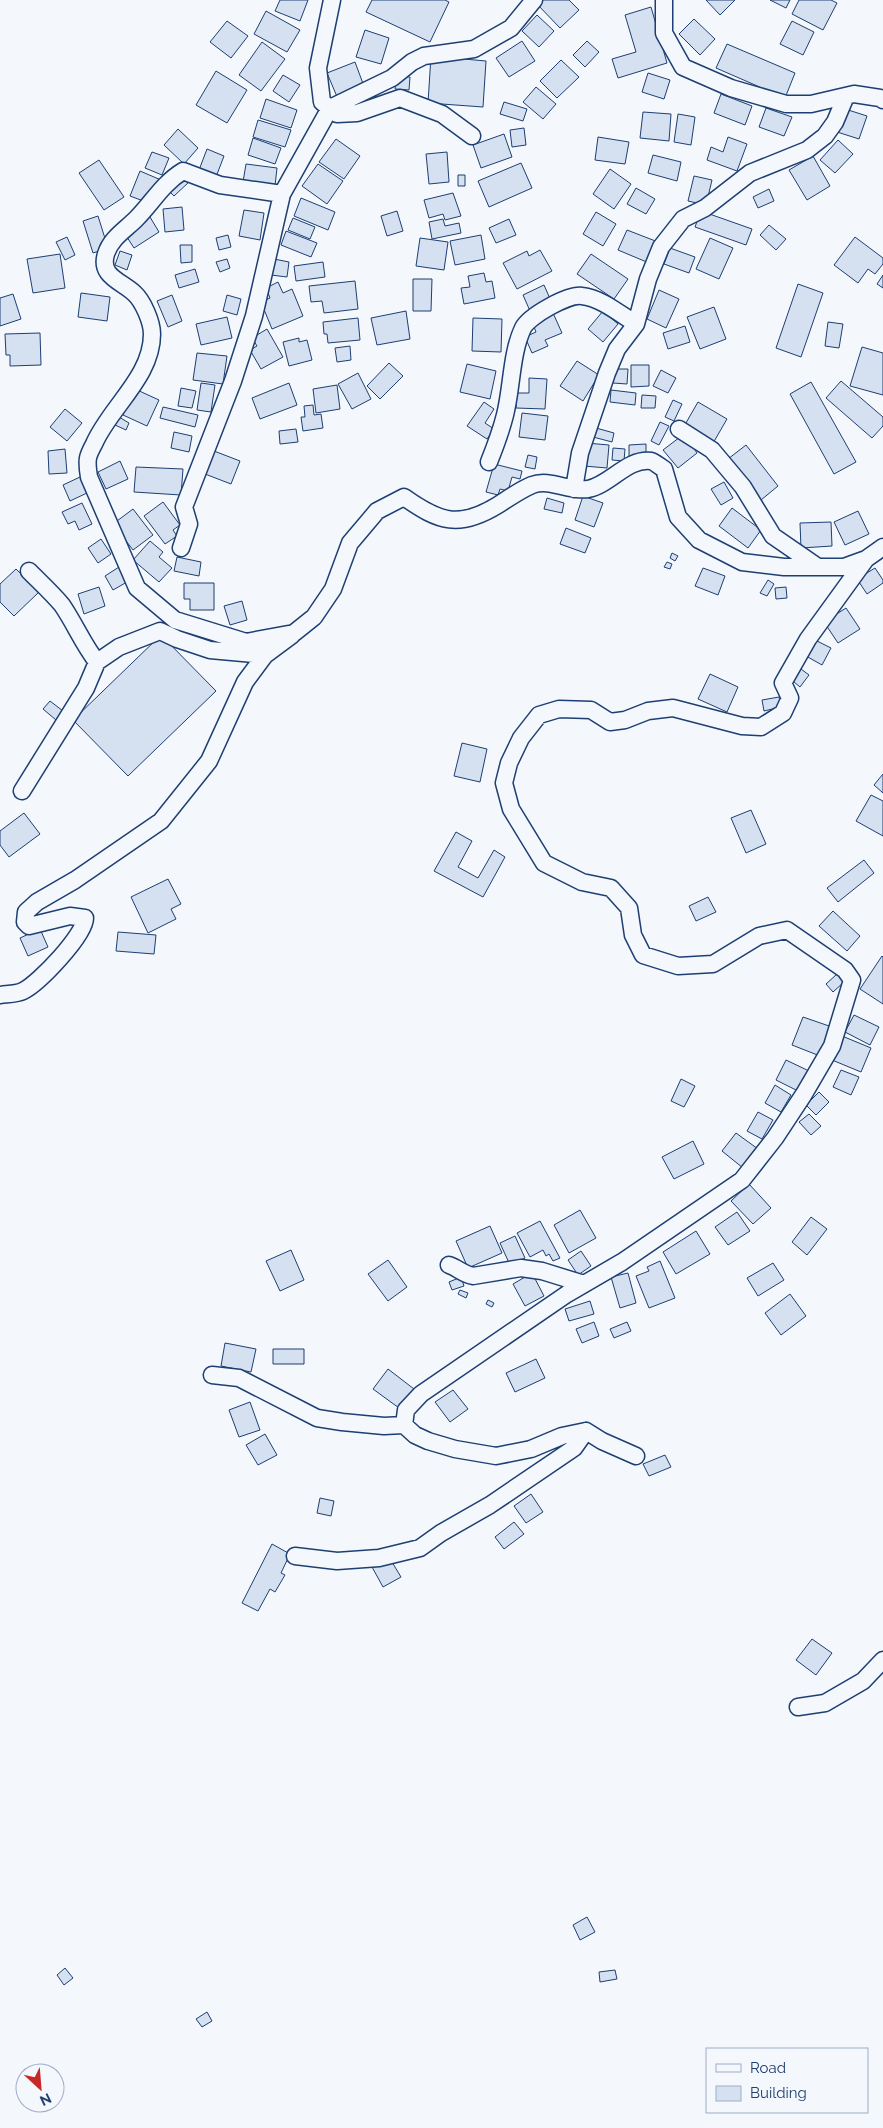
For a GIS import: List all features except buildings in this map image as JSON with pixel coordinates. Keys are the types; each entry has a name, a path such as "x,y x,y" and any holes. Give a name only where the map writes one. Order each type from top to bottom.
{"street":[{"path":"332,0 318,68 322,102 337,114 357,113 400,98 442,114 472,136"},
{"path":"181,548 189,524 184,507 233,381 251,326 282,194 330,108 392,78 412,62 424,56 474,49 511,28 534,0"},
{"path":"664,0 664,33 683,67 731,88 786,104 811,104 854,94 883,100"},
{"path":"574,489 580,453 607,373 617,349 636,324 648,279 662,246 682,219 705,208 750,173 807,150 825,136 835,122 846,96"},
{"path":"282,194 220,185 183,171 172,178 136,220 118,235 106,253 105,264 108,274 135,294 147,315 152,333 149,353 139,376 101,428 88,458 89,477 96,499 137,588 175,620 246,642 294,632"},
{"path":"489,462 506,415 518,344 524,327 538,314 554,305 569,297 582,295 598,301 636,324"},
{"path":"679,429 712,450 743,486 773,536 818,567"},
{"path":"0,995 23,990 62,957 85,925 85,918 70,916 29,926 25,922 26,912 36,902 75,880 161,821 209,761 245,682 265,654 314,617 333,589 350,543 377,511 404,497 425,512 448,519 470,520 533,485 558,484 574,489 590,489 635,463 651,461 664,469 678,517 699,540 742,562 784,567 844,567 866,560"},
{"path":"404,1424 406,1410 421,1394 480,1352 584,1284 622,1262 742,1180 780,1130 832,1046 852,980 845,970 787,930 759,936 713,964 678,966 643,955 634,935 629,908 611,888 582,882 544,863 511,809 504,783 508,763 521,738 539,715 558,708 591,710 610,722 625,720 648,711 673,708 742,726 762,727 783,713 790,698 783,683 808,639 866,560 883,547"},
{"path":"29,571 61,604 76,627 86,649 97,662"},
{"path":"22,791 86,688 97,662 118,647 160,631 210,650 265,654"},
{"path":"449,1265 472,1276 521,1268 542,1271 584,1284"},
{"path":"212,1375 239,1378 317,1418 376,1425 404,1424 415,1435 455,1449 496,1456 531,1450 562,1436 586,1431 602,1441 636,1456"},
{"path":"294,1556 338,1561 380,1558 420,1548 441,1533 490,1505 574,1448 586,1431"},
{"path":"798,1708 825,1704 863,1681 883,1660"}]}
